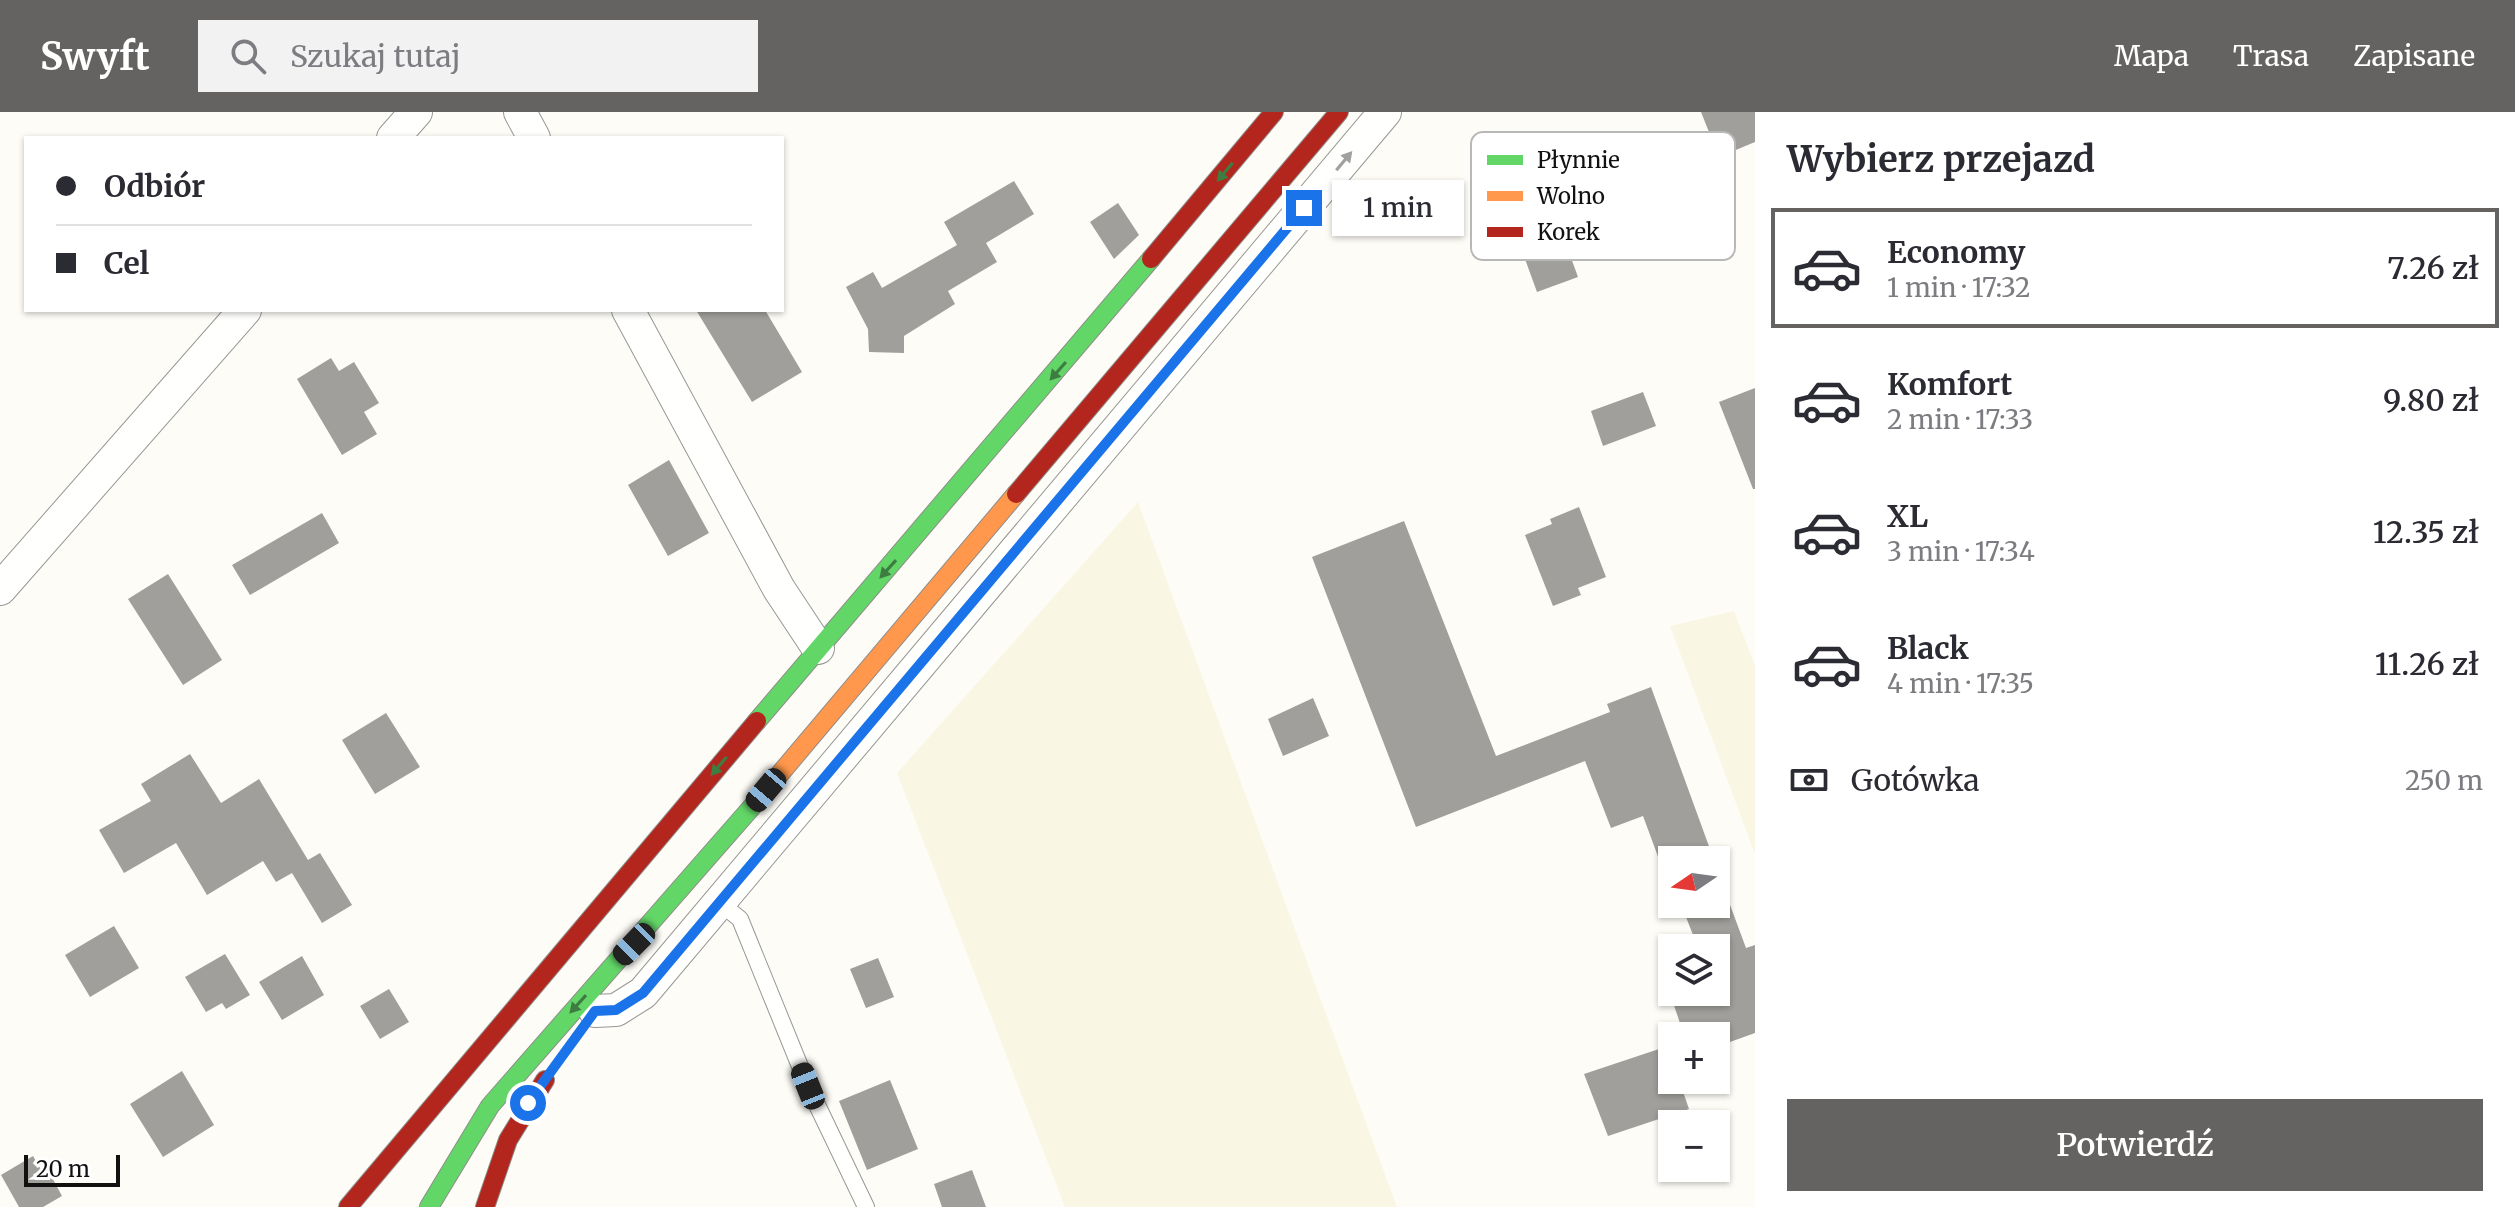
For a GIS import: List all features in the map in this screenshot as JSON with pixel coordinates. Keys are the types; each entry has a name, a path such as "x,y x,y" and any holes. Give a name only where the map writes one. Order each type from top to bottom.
{"main road":[{"path":"348,1207 482,1041 1070,357 1274,112"},
{"path":"429,1207 490,1106 564,1019 650,927 1339,112"},
{"path":"586,1023 650,927"},
{"path":"485,1207 497,1163 516,1121 559,1061"}],"street":[{"path":"395,136 416,112"},
{"path":"520,112 533,136"},
{"path":"586,1023 616,1010 643,993 1385,112"},
{"path":"1291,169 1317,193"},
{"path":"0,589 243,312"},
{"path":"629,312 779,589 818,648"}],"lane":[{"path":"720,903 740,919 808,1086 866,1207"}],"shaded area":[{"path":"1138,502 1397,1207 1065,1207 897,773"},
{"path":"1734,611 1755,665 1755,854 1670,626"}],"building":[{"path":"1701,112 1755,112 1755,142 1735,150 1735,132 1709,132"},
{"path":"1014,181 1034,214 986,243 997,262 948,291 955,304 904,336 904,353 869,352 868,329 846,287 873,272 882,288 957,245 944,222"},
{"path":"1118,203 1139,235 1114,259 1090,222"},
{"path":"1525,260 1572,260 1578,277 1537,292"},
{"path":"697,312 766,312 802,372 752,402"},
{"path":"331,358 339,371 354,362 379,403 364,412 377,434 342,455 297,379"},
{"path":"1755,388 1755,489 1753,489 1719,402"},
{"path":"1643,392 1656,426 1603,446 1591,411"},
{"path":"669,460 709,533 668,556 628,485"},
{"path":"1579,507 1606,577 1578,588 1581,595 1553,606 1525,535 1552,524 1550,519"},
{"path":"322,513 339,543 250,595 232,565"},
{"path":"1404,521 1496,756 1610,712 1607,704 1651,687 1709,846 1658,846 1658,856 1643,816 1611,828 1585,761 1416,827 1312,557"},
{"path":"168,574 222,660 183,685 128,599"},
{"path":"1313,698 1329,736 1283,756 1268,719"},
{"path":"386,713 420,767 375,794 342,740"},
{"path":"190,754 221,803 259,779 308,860 320,853 352,905 322,923 292,873 276,882 263,861 207,895 176,843 124,873 99,830 151,801 141,784"},
{"path":"1730,905 1746,948 1755,945 1755,1033 1730,1042 1730,1022 1680,1022 1674,1006 1730,1006 1730,934 1693,934 1686,918 1730,918"},
{"path":"114,926 139,968 90,997 65,955"},
{"path":"225,954 250,995 226,1009 222,1003 206,1012 185,977"},
{"path":"302,956 324,995 282,1020 259,982"},
{"path":"878,958 894,997 866,1008 850,969"},
{"path":"389,989 409,1022 380,1039 360,1006"},
{"path":"1658,1049 1658,1094 1684,1094 1689,1109 1658,1110 1658,1119 1608,1136 1584,1074"},
{"path":"182,1071 214,1125 163,1157 130,1104"},
{"path":"890,1080 918,1149 867,1170 839,1101"},
{"path":"33,1156 43,1173 48,1170 62,1196 43,1207 19,1207 1,1175"},
{"path":"972,1170 986,1207 942,1207 934,1184"}],"traffic: fast":[{"path":"757,721 1151,259"},
{"path":"429,1207 490,1106 757,801"}],"traffic: slow":[{"path":"757,801 1016,494"}],"traffic: jam":[{"path":"1151,259 1274,112"},
{"path":"1016,494 1339,112"},
{"path":"348,1207 757,721"},
{"path":"485,1207 508,1140 545,1080"}],"route":[{"path":"528,1103 595,1011 629,1006 643,993 1304,208"}]}
